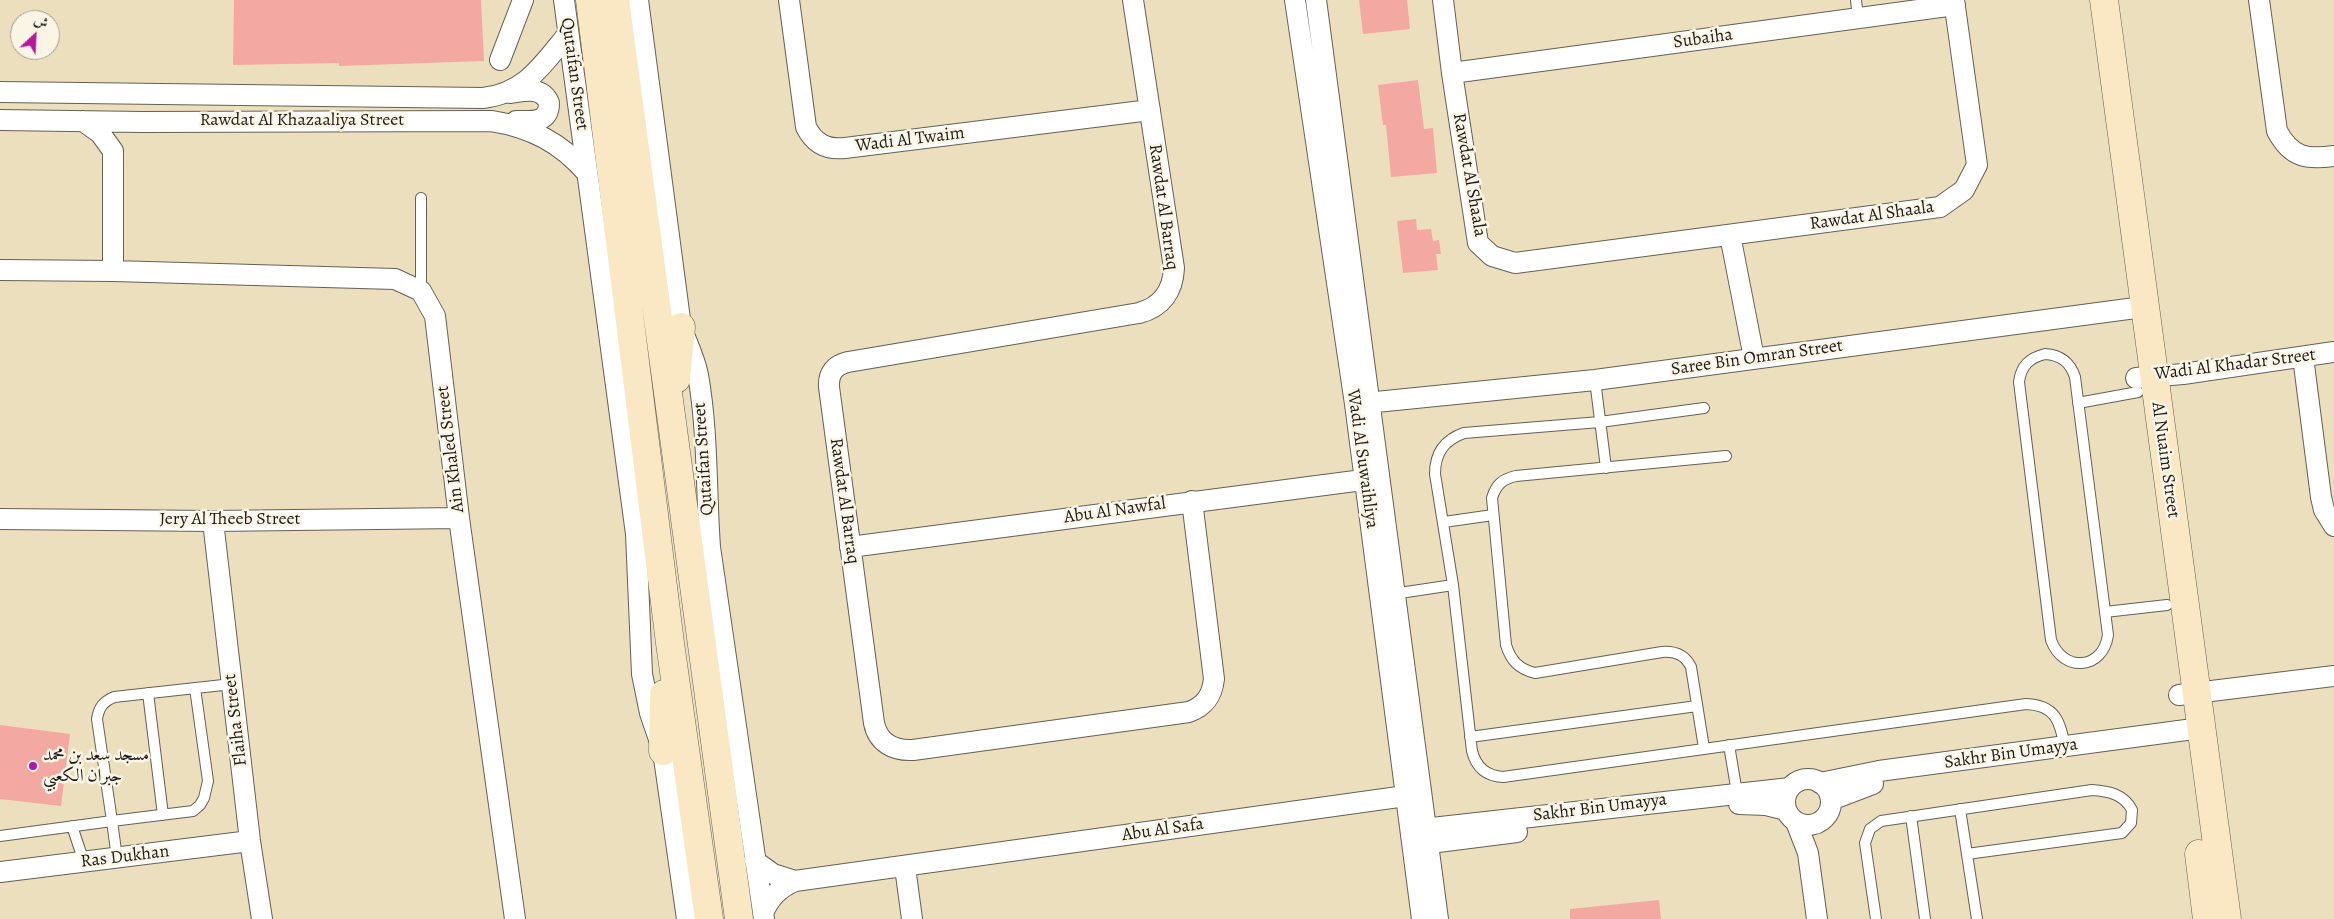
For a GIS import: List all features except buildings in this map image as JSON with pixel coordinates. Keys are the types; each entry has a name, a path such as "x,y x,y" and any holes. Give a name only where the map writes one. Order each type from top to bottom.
{"street":[{"path":"500,60 523,0"},
{"name":"Qutaifan Street","path":"564,0 636,534 642,674 650,713 663,750 687,919"},
{"name":"Qutaifan Street","path":"590,0 670,643 709,919"},
{"name":"Qutaifan Street","path":"615,0 672,425 755,917"},
{"name":"Qutaifan Street","path":"638,0 682,328 698,374 705,431 706,490 710,547 755,861 755,917"},
{"name":"Wadi Al Twaim","path":"789,0 806,127 810,136 826,147 845,148 1150,110"},
{"name":"Rawdat Al Barraq","path":"1132,0 1174,268 1174,278 1166,296 1152,309 1139,313 848,362 837,366 830,375 829,387 875,731 884,742 898,749 932,747 1189,712 1204,703 1213,688 1214,670 1192,501"},
{"name":"Wadi Al Suwaihliya","path":"1295,0 1363,404"},
{"name":"Wadi Al Suwaihliya","path":"1316,0 1372,478 1419,837 1422,919"},
{"name":"Rawdat Al Shaala","path":"1443,0 1478,243 1492,256 1515,263 1940,208 1964,190 1977,165 1954,3"},
{"name":"Al Nuaim Street","path":"2086,0 2135,308"},
{"name":"Al Nuaim Street","path":"2104,0 2142,382 2167,605 2187,693"},
{"path":"2259,0 2277,131 2287,146 2303,156 2315,158 2334,156"},
{"name":"Subaiha","path":"1452,73 1857,9 1954,3"},
{"name":"Rawdat Al Khazaaliya Street","path":"0,92 483,98 514,90 532,77 568,34"},
{"path":"491,121 535,121 546,115 549,110 547,98 536,91 504,94"},
{"name":"Rawdat Al Khazaaliya Street","path":"0,120 142,122 491,121 528,129 545,136 561,147 588,173"},
{"path":"83,121 100,133 112,151 113,271"},
{"path":"112,151 125,134 142,122"},
{"path":"1730,235 1754,358"},
{"path":"0,270 113,271 395,279 422,291"},
{"name":"Ain Khaled Street","path":"422,291 435,316 460,518 515,919"},
{"name":"Saree Bin Omran Street","path":"1363,404 1595,380 2135,308"},
{"path":"672,425 682,328"},
{"name":"Wadi Al Khadar Street","path":"2142,382 2182,374 2334,352"},
{"path":"2303,357 2321,497 2324,510 2334,526"},
{"name":"Al Nuaim Street","path":"2142,382 2193,735 2227,919"},
{"name":"Abu Al Nawfal","path":"850,547 1372,478"},
{"name":"Jery Al Theeb Street","path":"0,519 213,521 460,518"},
{"name":"Flaiha Street","path":"213,521 250,841 262,919"},
{"path":"663,750 665,681 670,643"},
{"path":"2187,693 2231,690 2334,676"},
{"name":"Al Nuaim Street","path":"2193,735 2207,919"},
{"name":"Sakhr Bin Umayya","path":"1820,783 1879,771 2065,747 2193,735"},
{"name":"Sakhr Bin Umayya","path":"1831,800 1878,782 2193,735"},
{"path":"1791,816 1803,825 1817,824 1828,814 1831,800 1826,788 1820,783 1808,779 1801,780 1790,788 1785,798 1791,816 1808,853 1817,919"},
{"name":"Sakhr Bin Umayya","path":"1419,837 1737,793 1790,788"},
{"name":"Abu Al Safa","path":"755,917 778,890 795,881 1414,795"},
{"name":"Sakhr Bin Umayya","path":"1419,837 1753,803 1791,816"},
{"path":"1817,824 1828,919"},
{"name":"Wadi Al Suwaihliya","path":"1419,837 1438,919"},
{"name":"Ras Dukhan","path":"0,872 250,841"},
{"name":"Abu Al Safa","path":"755,861 773,874 795,881"},
{"path":"905,867 912,919"}],"lane":[{"path":"421,198 422,291"},
{"path":"2045,354 2061,358 2072,369 2105,612 2108,635 2107,643 2098,656 2082,663 2066,660 2059,655 2051,640 2020,392 2020,374 2024,366 2037,356 2045,354"},
{"path":"1595,380 1606,468"},
{"path":"2078,403 2142,382"},
{"path":"1704,408 1600,422 1464,433 1454,437 1438,452 1435,462 1435,474 1453,585 1472,751 1478,765 1489,774 1503,777 2026,704 2044,707 2056,717 2060,724 2065,747"},
{"path":"1704,748 1691,667 1688,661 1676,653 1662,652 1541,673 1524,670 1509,656 1506,645 1492,498 1494,490 1500,482 1507,478 1726,456"},
{"path":"1444,522 1494,515"},
{"path":"1388,594 1453,585"},
{"path":"2105,612 2167,605"},
{"path":"117,858 98,710 102,704 114,697 232,684"},
{"path":"0,836 193,811 200,805 207,790 208,781 196,688"},
{"path":"148,693 163,815"},
{"path":"1470,737 1697,706"},
{"path":"1729,745 1737,793"},
{"path":"1876,919 1865,842 1870,829 1880,821 2092,790 2112,793 2121,797 2132,810 2131,823 2122,833 1966,854"},
{"path":"1960,809 1977,919"},
{"path":"1911,816 1925,919"},
{"path":"72,826 84,862"}],"place":[{"name":"مسجد سعد بن محمد جبران الكعبي","path":"33,766"}]}
